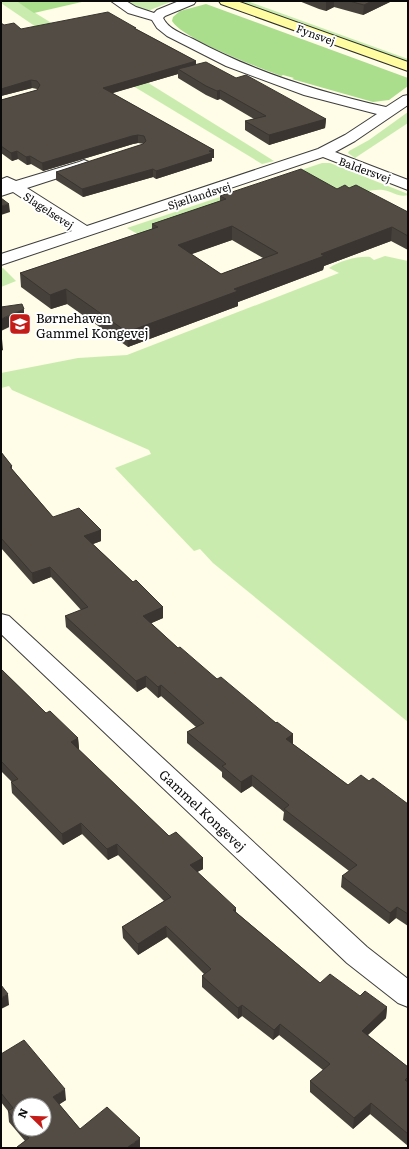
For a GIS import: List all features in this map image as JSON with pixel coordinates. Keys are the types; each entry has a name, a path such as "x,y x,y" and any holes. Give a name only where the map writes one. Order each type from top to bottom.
{"main road":[{"name":"Fynsvej","path":"225,1 408,67"}],"street":[{"path":"117,1 132,10 157,18 158,22 166,29 204,51 246,70 297,87 389,112"},
{"path":"157,18 161,12 190,1"},
{"name":"Sjællandsvej","path":"1,260 323,152 350,138 408,99"},
{"name":"Baldersvej","path":"323,152 408,185"},
{"name":"Slagelsevej","path":"5,186 94,162"},
{"name":"Slagelsevej","path":"5,186 85,232"},
{"name":"Gammel Kongevej","path":"1,621 357,955 408,995"}],"green space":[{"path":"1,1 16,1 274,161 262,164 42,31 1,3"},
{"path":"16,1 86,1 34,13"},
{"path":"124,1 173,1 145,12"},
{"path":"238,1 247,1 408,59 408,63"},
{"path":"206,4 408,78 408,86 389,100 373,102 292,79 294,78 283,75 281,76 240,60 191,36 172,21 173,17 180,11"},
{"path":"408,112 408,123 355,158 348,153 369,140"},
{"path":"322,163 330,163 408,195 402,196 383,190 371,191 141,236 127,228"},
{"path":"385,256 408,261 408,722 213,563 200,549 194,551 115,468 151,454 149,450 12,390 9,386 1,388 1,373 78,358 127,355 339,273 329,268 343,261 365,257 370,257 374,260"},
{"path":"3,268 16,281 1,287 1,269"}],"building":[{"path":"349,1 372,1 364,5"},
{"path":"108,12 136,28 134,28 196,61 103,88 214,150 209,151 212,153 156,171 153,169 82,189 56,172 143,144 146,141 144,136 132,136 42,163 30,156 26,157 17,151 11,153 1,146 1,100 37,90 40,85 37,81 31,80 1,89 1,23 4,25 14,23 21,29"},
{"path":"206,62 236,78 246,75 326,119 269,135 245,121 266,116 220,90 217,91 206,86 178,69"},
{"path":"301,169 337,189 345,185 349,188 356,185 408,212 408,236 392,227 321,254 324,256 234,289 238,291 127,332 66,289 50,295 20,273 158,227 152,224 226,199 220,196","holes":["232,226 278,253 221,274 178,245"]},
{"path":"1,198 9,204 1,206"},
{"path":"22,304 24,309 1,319 1,307"},
{"path":"1,452 12,466 10,467 53,517 79,508 101,530 84,536 133,582 136,580 163,607 143,616 178,648 180,647 217,679 221,677 276,723 277,722 293,734 286,739 348,785 361,775 369,781 373,778 408,804 408,914 397,907 390,913 342,876 357,865 284,809 289,805 252,775 241,782 222,766 226,764 187,732 204,723 161,685 158,687 146,676 136,681 65,616 88,607 50,567 32,573 1,538"},
{"path":"1,669 46,713 50,711 78,738 71,742 169,836 176,832 203,858 190,865 236,908 233,910 320,983 330,974 360,996 365,991 387,1007 362,1031 408,1067 408,1077 405,1080 408,1082 408,1134 371,1103 354,1118 310,1081 330,1064 280,1024 274,1030 242,1005 238,1008 202,976 211,969 166,926 138,944 122,927 171,897 117,844 107,849 81,823 62,834 11,782 18,779 1,761"},
{"path":"1,985 8,994 1,998"},
{"path":"24,1040 65,1089 53,1097 80,1129 107,1107 140,1138 127,1148 18,1148 17,1147 29,1138 28,1137 52,1137 52,1097 12,1097 12,1107 1,1093 1,1054"},
{"path":"12,1109 12,1116 8,1111"}],"place":[{"name":"Børnehaven Gammel Kongevej","path":"20,324"}]}
